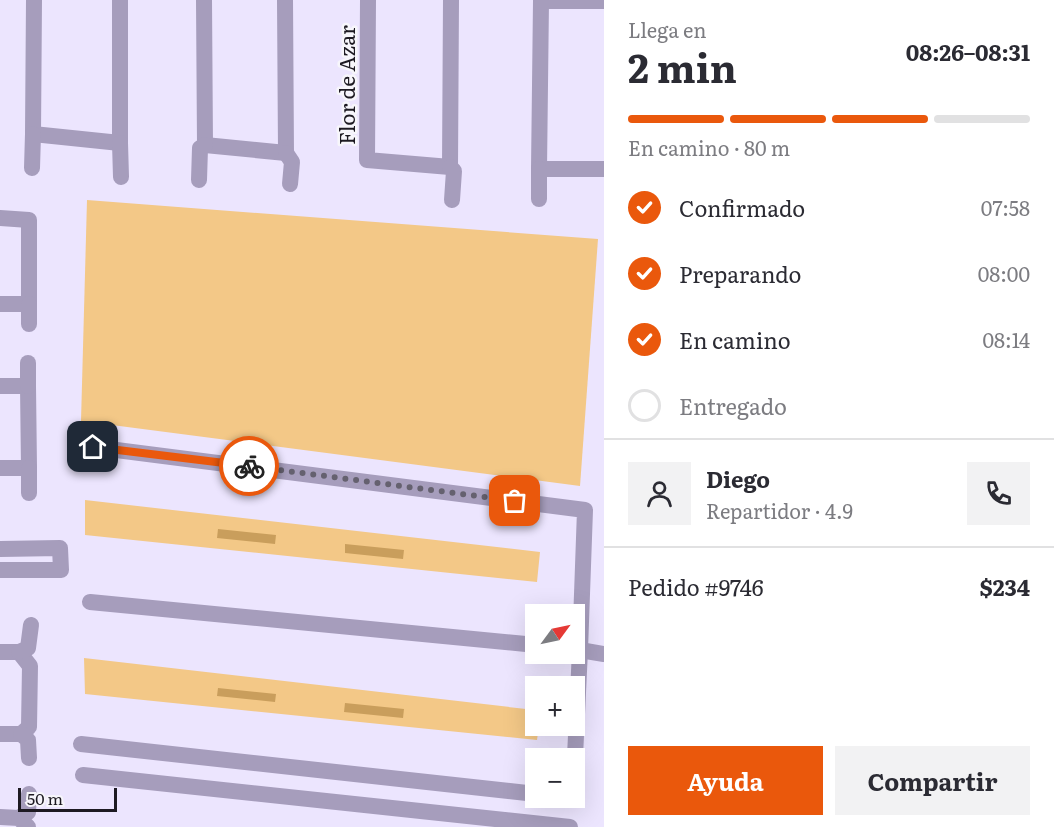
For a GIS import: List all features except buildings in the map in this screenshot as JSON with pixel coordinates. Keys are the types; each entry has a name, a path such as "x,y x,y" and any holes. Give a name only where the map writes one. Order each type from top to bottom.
{"street":[{"path":"32,168 34,0"},
{"path":"120,0 121,177"},
{"path":"204,0 205,145"},
{"path":"285,0 286,153 292,162 290,184"},
{"name":"Flor de Azar","path":"368,0 368,160 450,167"},
{"path":"452,0 450,167 454,171 452,200"},
{"path":"539,199 541,1 604,1"},
{"path":"33,134 120,143"},
{"path":"199,180 200,148 205,145 286,153"},
{"path":"539,169 604,169"},
{"path":"0,218 30,214 29,324"},
{"path":"0,304 29,304"},
{"path":"28,363 29,494"},
{"path":"0,386 28,386"},
{"path":"93,447 585,510 580,604"},
{"path":"0,468 29,468"},
{"path":"0,549 60,548 61,570 0,570"},
{"path":"90,602 525,644"},
{"path":"0,652 19,652 28,648 31,625"},
{"path":"585,651 604,654"},
{"path":"0,734 21,734 29,727 30,666 19,652"},
{"path":"575,748 578,664"},
{"path":"21,734 28,741 29,758"},
{"path":"81,744 525,793"},
{"path":"82,774 570,827"},
{"path":"0,817 24,822 28,812 29,795"}],"shaded area":[{"path":"87,200 598,239 580,486 81,421"},
{"path":"85,500 540,552 537,582 85,535"},
{"path":"218,529 276,535 275,544 217,538"},
{"path":"345,544 404,550 403,559 345,553"},
{"path":"84,658 525,709 525,736 538,736 537,740 85,694"},
{"path":"218,688 276,694 275,702 217,696"},
{"path":"345,703 404,709 403,718 344,712"}],"way so far":[{"path":"249,466 515,501"}],"route":[{"path":"93,447 249,466"}]}
